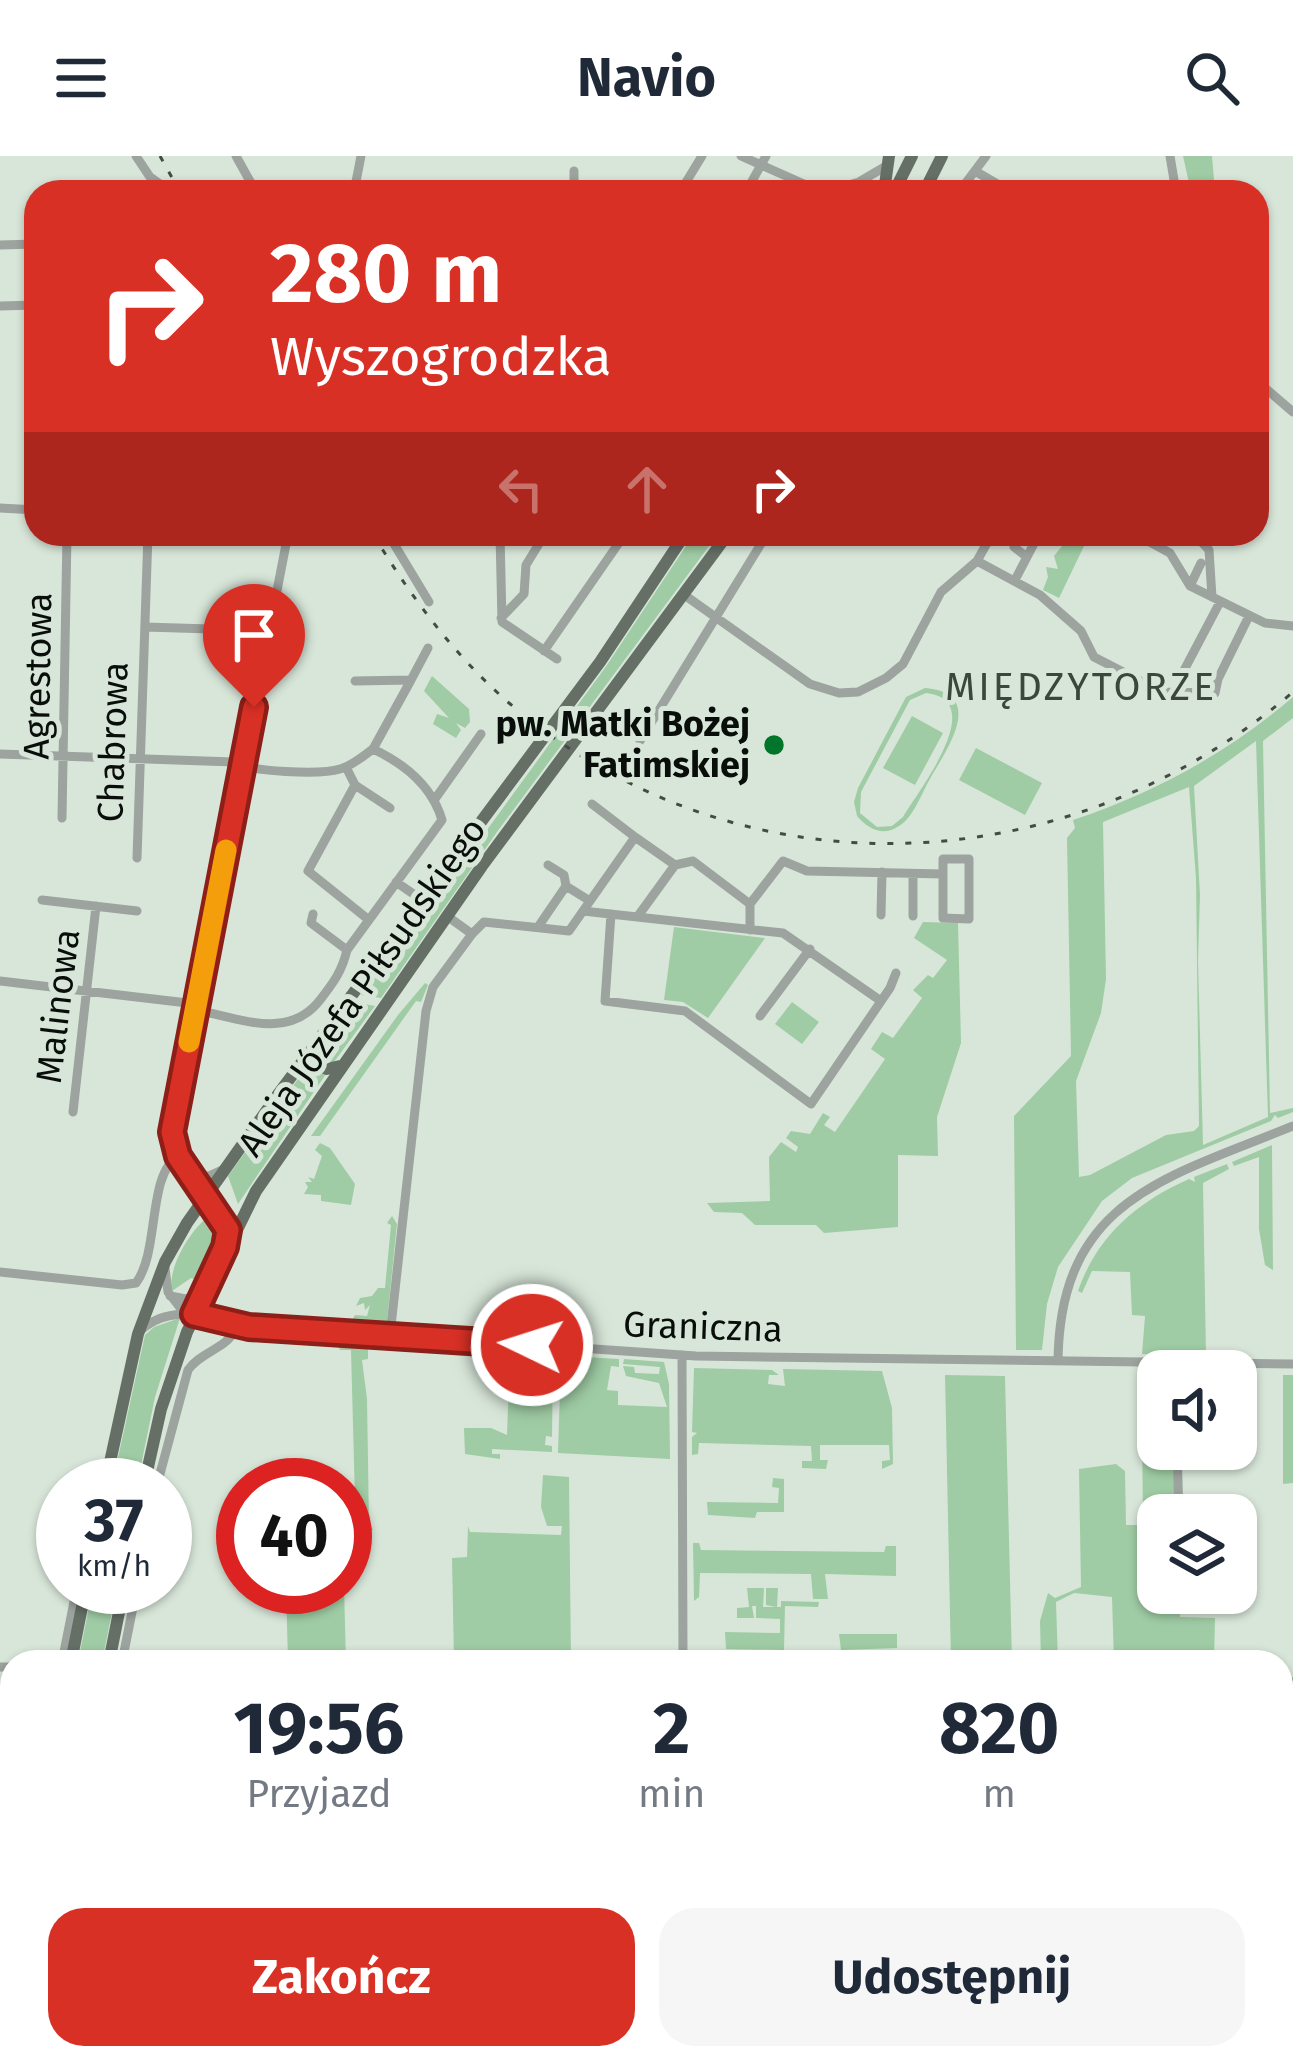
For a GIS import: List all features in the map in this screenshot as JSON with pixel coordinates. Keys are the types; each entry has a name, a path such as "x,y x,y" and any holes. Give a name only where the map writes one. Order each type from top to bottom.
{"main road":[{"name":"Aleja Józefa Piłsudskiego","path":"109,1458 138,1334 165,1262 204,1196 600,662 677,546"},
{"name":"Aleja Józefa Piłsudskiego","path":"150,1458 190,1316 268,1172 447,916 719,546"},
{"path":"316,1042 318,1066 342,1065"},
{"path":"73,1650 77,1614"},
{"path":"112,1650 119,1614"}],"street":[{"path":"136,156 154,180"},
{"path":"740,156 764,160 802,180"},
{"path":"968,180 986,156"},
{"path":"862,180 888,160"},
{"path":"975,170 991,180"},
{"path":"574,171 574,180"},
{"path":"1269,391 1293,412"},
{"name":"Agrestowa","path":"62,818 68,546"},
{"name":"Chabrowa","path":"137,858 148,546"},
{"path":"225,1247 226,1222 178,1156 172,1132 286,546"},
{"path":"395,546 428,602"},
{"path":"500,546 500,619"},
{"path":"500,619 524,594 526,565 538,546"},
{"path":"544,651 618,546"},
{"path":"640,741 760,546"},
{"path":"683,594 810,684 838,693 857,692 899,668 943,589 980,557 986,546"},
{"path":"1015,546 1028,557"},
{"path":"1015,580 1034,546"},
{"path":"1157,546 1170,553 1190,586 1274,626 1293,626"},
{"path":"1180,676 1216,599 1205,546"},
{"path":"980,557 1038,593 1079,630 1091,655 1162,692 1215,693 1249,616"},
{"path":"1190,586 1201,563"},
{"path":"500,619 557,659"},
{"name":"Chabrowa","path":"145,627 211,629"},
{"path":"0,754 234,762 242,768 330,771 346,767 373,749 428,648"},
{"path":"355,680 411,680"},
{"path":"435,800 481,734"},
{"path":"1,985 86,990 274,1024 296,1022 308,1015 341,973 347,950 442,820 435,800 415,776 373,749"},
{"path":"346,767 355,784 390,808"},
{"path":"308,871 355,784"},
{"path":"592,804 675,865"},
{"path":"390,1336 426,1011 434,987 484,922 569,931 635,837"},
{"path":"943,859 970,859 970,919 943,918 943,874 943,859"},
{"path":"913,916 917,860"},
{"path":"638,916 675,865 693,861 750,904"},
{"path":"750,929 750,904 783,861 807,872 943,874"},
{"path":"548,865 564,875 566,886 586,906 611,914 783,934 880,1001"},
{"path":"293,873 308,871 369,920"},
{"path":"881,915 882,872"},
{"path":"396,882 425,902"},
{"path":"538,928 566,886"},
{"name":"Malinowa","path":"42,900 136,911"},
{"name":"Malinowa","path":"73,1112 96,905"},
{"path":"313,914 311,923 347,950"},
{"path":"611,914 605,1001 685,1011 811,1105 896,973"},
{"path":"447,916 472,934"},
{"path":"760,1016 809,949"},
{"path":"1058,1361 1068,1285 1087,1244 1108,1217 1151,1186 1293,1126"},
{"path":"0,1272 122,1285 136,1282 147,1262 165,1168 178,1156"},
{"path":"190,1175 209,1176 224,1169"},
{"path":"165,1262 170,1296 190,1316"},
{"path":"170,1296 186,1299 205,1291"},
{"path":"138,1334 152,1322 190,1316"},
{"name":"Graniczna","path":"190,1316 235,1327 682,1355 1137,1364"},
{"path":"164,1458 190,1365 229,1340 235,1327"},
{"path":"682,1355 683,1650"},
{"name":"Graniczna","path":"1257,1365 1293,1364"},
{"path":"65,1650 74,1614"},
{"path":"124,1650 131,1614"}],"green space":[{"path":"1183,156 1212,156 1214,180 1188,180"},
{"path":"686,546 709,546 497,832 381,998 361,995 468,856 607,665"},
{"path":"1062,546 1084,546 1059,598 1043,590 1046,567 1058,569 1054,556"},
{"path":"432,676 469,709 470,722 465,728 456,723 461,730 456,738 433,724 437,714 449,718 424,691"},
{"path":"925,688 944,692 954,700 957,724 946,752 909,817 893,829 876,830 857,816 854,802 906,697","holes":["926,693 944,699 952,712 945,748 903,817 892,826 877,827 860,813 861,792 910,700"]},
{"path":"1293,697 1293,718 1263,741 1270,1113 1293,1108 1293,1112 1275,1115 1271,1121 1132,1178 1102,1201 1058,1267 1047,1304 1042,1350 1016,1350 1014,1116 1071,1056 1067,838 1075,828 1073,820 1189,769 1243,736","holes":["1256,741 1268,1117 1203,1145 1194,786","1189,787 1196,878 1199,1126 1166,1135 1079,1177 1076,1081 1101,1013 1106,979 1103,822"]},
{"path":"912,716 943,733 915,785 883,768"},
{"path":"976,748 1042,783 1025,815 959,780"},
{"path":"923,922 958,923 961,1043 937,1117 938,1156 898,1155 898,1227 824,1233 816,1225 755,1225 742,1213 714,1212 707,1203 770,1201 769,1157 781,1142 796,1152 798,1147 786,1138 791,1131 810,1134 823,1113 830,1117 824,1125 835,1132 885,1059 871,1049 882,1032 893,1038 922,998 913,990 928,975 933,978 947,960 914,938"},
{"path":"674,927 765,938 708,1018 683,1002 664,1000"},
{"path":"425,983 421,1002 416,1001 320,1136 311,1136 398,1015"},
{"path":"354,1002 375,1006 334,1062 324,1063 321,1054"},
{"path":"792,1002 819,1022 802,1044 775,1024"},
{"path":"311,1061 326,1074 238,1204 228,1176"},
{"path":"320,1143 330,1148 355,1184 351,1205 304,1194 305,1182 312,1182 308,1177 314,1179 322,1156 315,1150"},
{"path":"1272,1145 1273,1270 1265,1265 1259,1229 1259,1157 1234,1166 1232,1162"},
{"path":"1227,1164 1229,1169 1203,1183 1206,1350 1142,1350 1145,1316 1132,1315 1130,1272 1092,1271 1082,1293 1078,1291 1096,1254 1121,1223 1170,1188 1189,1179 1195,1182 1194,1177"},
{"path":"392,1216 397,1224 387,1321 351,1322 355,1315 367,1316 370,1305 365,1310 364,1303 356,1306 360,1298 385,1288 391,1225 387,1223"},
{"path":"208,1217 220,1222 220,1233 197,1280 191,1278 172,1291 181,1251"},
{"path":"180,1318 155,1397 143,1458 118,1458 145,1335"},
{"path":"335,1340 363,1340 368,1349 368,1359 362,1360 368,1458 354,1458 351,1350 340,1350"},
{"path":"510,1354 553,1359 552,1437 546,1436 545,1445 552,1446 552,1452 492,1449 500,1459 465,1454 464,1428 491,1428 507,1435"},
{"path":"561,1359 619,1359 619,1367 611,1366 607,1390 618,1391 618,1405 667,1407 659,1383 626,1376 623,1366 634,1367 635,1373 659,1374 660,1367 623,1364 624,1359 664,1362 669,1384 670,1459 558,1453"},
{"path":"694,1368 772,1370 779,1375 769,1375 768,1384 785,1386 783,1369 882,1371 892,1408 893,1464 882,1469 882,1461 890,1460 889,1445 820,1445 820,1460 828,1460 826,1469 802,1468 802,1461 812,1461 811,1446 699,1443 698,1454 692,1455 692,1437 697,1433 692,1432"},
{"path":"945,1375 1005,1376 1012,1650 951,1650"},
{"path":"1283,1375 1293,1375 1293,1483 1283,1484"},
{"path":"1116,1464 1125,1471 1126,1525 1137,1525 1137,1614 1215,1618 1214,1650 1114,1650 1112,1597 1074,1593 1056,1602 1058,1650 1041,1650 1040,1621 1048,1593 1055,1598 1081,1587 1079,1469"},
{"path":"1142,1470 1176,1470 1176,1494 1143,1494"},
{"path":"543,1475 569,1477 571,1650 454,1650 452,1558 467,1557 468,1526 470,1532 561,1535 562,1526 547,1526 541,1507"},
{"path":"773,1478 784,1479 784,1512 757,1512 755,1518 708,1515 707,1502 778,1503 779,1488 772,1487"},
{"path":"693,1543 699,1543 701,1550 884,1552 886,1546 896,1546 896,1576 825,1574 828,1599 813,1599 811,1574 700,1573 699,1597 694,1601"},
{"path":"747,1588 764,1588 763,1607 776,1607 766,1605 766,1588 778,1588 777,1607 781,1601 819,1602 818,1607 785,1606 784,1650 726,1649 725,1632 780,1633 780,1619 756,1618 756,1606 752,1606 754,1618 737,1618 737,1608 749,1607"},
{"path":"88,1614 112,1614 104,1650 80,1650"},
{"path":"287,1614 345,1614 346,1650 288,1650"},
{"path":"839,1634 897,1634 897,1648 841,1650"}],"railway":[{"path":"160,156 173,180"},
{"path":"381,546 434,624 469,665 509,703 599,767 697,811 799,837 903,843 1007,832 1108,802 1204,756 1293,692"}],"slow traffic":[{"path":"189,1042 226,850"}],"place":[{"name":"pw. Matki Bożej Fatimskiej","path":"774,745"}],"district":[{"name":"MIĘDZYTORZE","path":"1081,687"}],"route":[{"path":"254,707 172,1132 178,1156 228,1230 194,1314 249,1327 532,1345"}]}
